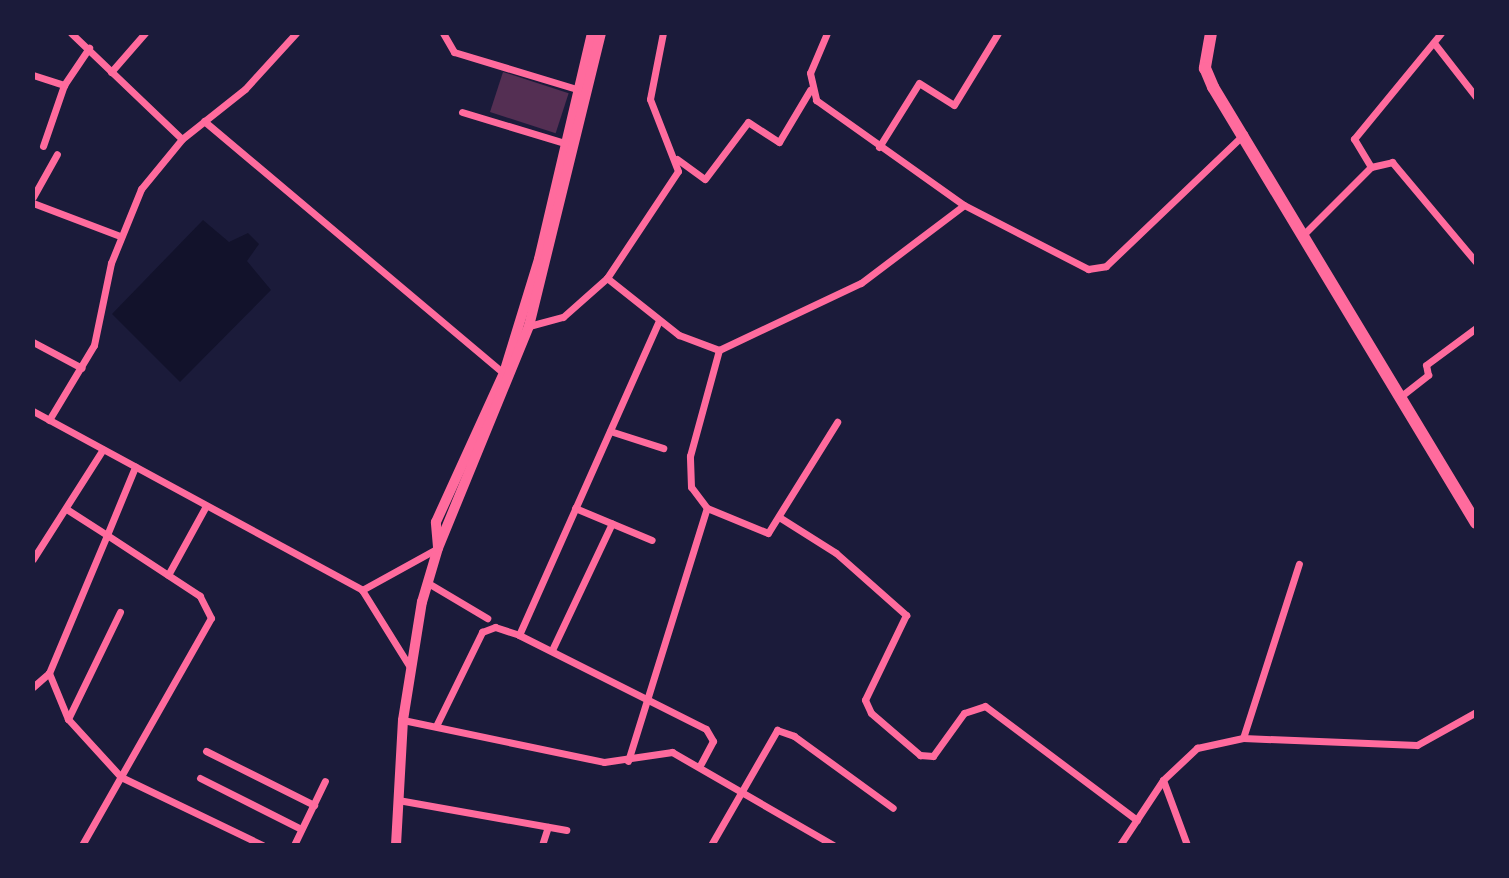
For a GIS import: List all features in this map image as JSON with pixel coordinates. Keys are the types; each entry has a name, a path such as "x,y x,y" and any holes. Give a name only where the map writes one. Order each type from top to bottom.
{"main road":[{"path":"1211,33 1205,68 1399,398 1476,523"}],"street":[{"path":"71,33 182,139"},
{"path":"111,72 145,33"},
{"path":"48,420 82,368 100,324 120,236 141,189 182,139 296,33"},
{"path":"443,33 454,52 583,91"},
{"path":"583,91 592,33"},
{"path":"396,845 403,720 410,667 428,583 438,548 529,326 583,91 601,33"},
{"path":"663,33 650,99 677,159 705,179 748,122 779,142 810,90 814,56 827,33"},
{"path":"879,147 919,83 954,105 998,33"},
{"path":"1371,167 1354,139 1441,33"},
{"path":"1434,43 1476,96"},
{"path":"43,146 64,85 89,48"},
{"path":"33,75 64,85"},
{"path":"810,90 879,147 964,205 1088,268 1106,266 1245,134"},
{"path":"462,111 570,144"},
{"path":"204,121 508,377"},
{"path":"508,377 570,144"},
{"path":"33,197 57,154"},
{"path":"529,326 563,317 607,278 672,188 677,159"},
{"path":"1304,234 1371,167 1392,162 1476,262"},
{"path":"33,203 120,236"},
{"path":"607,278 659,321 698,346 719,350 861,283 964,205"},
{"path":"519,635 659,321"},
{"path":"1399,398 1428,374 1426,365 1476,328"},
{"path":"33,342 82,368"},
{"path":"719,350 690,456 691,487 707,508 762,534 779,517 837,422"},
{"path":"33,411 362,590 410,667"},
{"path":"610,431 663,448"},
{"path":"33,559 68,510 103,449"},
{"path":"33,687 49,673 135,467"},
{"path":"168,575 206,506"},
{"path":"575,508 652,540"},
{"path":"628,761 650,700 707,508"},
{"path":"68,510 207,602 211,618 82,845"},
{"path":"779,517 836,553 906,615 865,700 871,713 920,755 933,756 964,713 985,706 1137,820"},
{"path":"552,650 611,523"},
{"path":"362,590 438,548"},
{"path":"1243,738 1298,564"},
{"path":"428,583 486,618"},
{"path":"68,719 120,612"},
{"path":"436,726 482,632 495,627 552,650 710,734 711,747 701,764"},
{"path":"49,673 68,719 121,777 261,845"},
{"path":"1120,845 1163,780 1197,748 1243,738 1417,745 1476,712"},
{"path":"403,720 584,759 628,761 672,752 701,764 833,845"},
{"path":"711,845 769,736 785,730 893,808"},
{"path":"206,751 314,805"},
{"path":"200,778 301,829"},
{"path":"1163,780 1187,845"},
{"path":"294,845 325,781"},
{"path":"398,800 566,830"},
{"path":"542,845 548,827"}],"shaded area":[{"path":"203,220 229,242 248,233 259,244 247,261 271,290 180,382 112,314"}],"building":[{"path":"503,72 569,93 556,133 490,112"}]}
